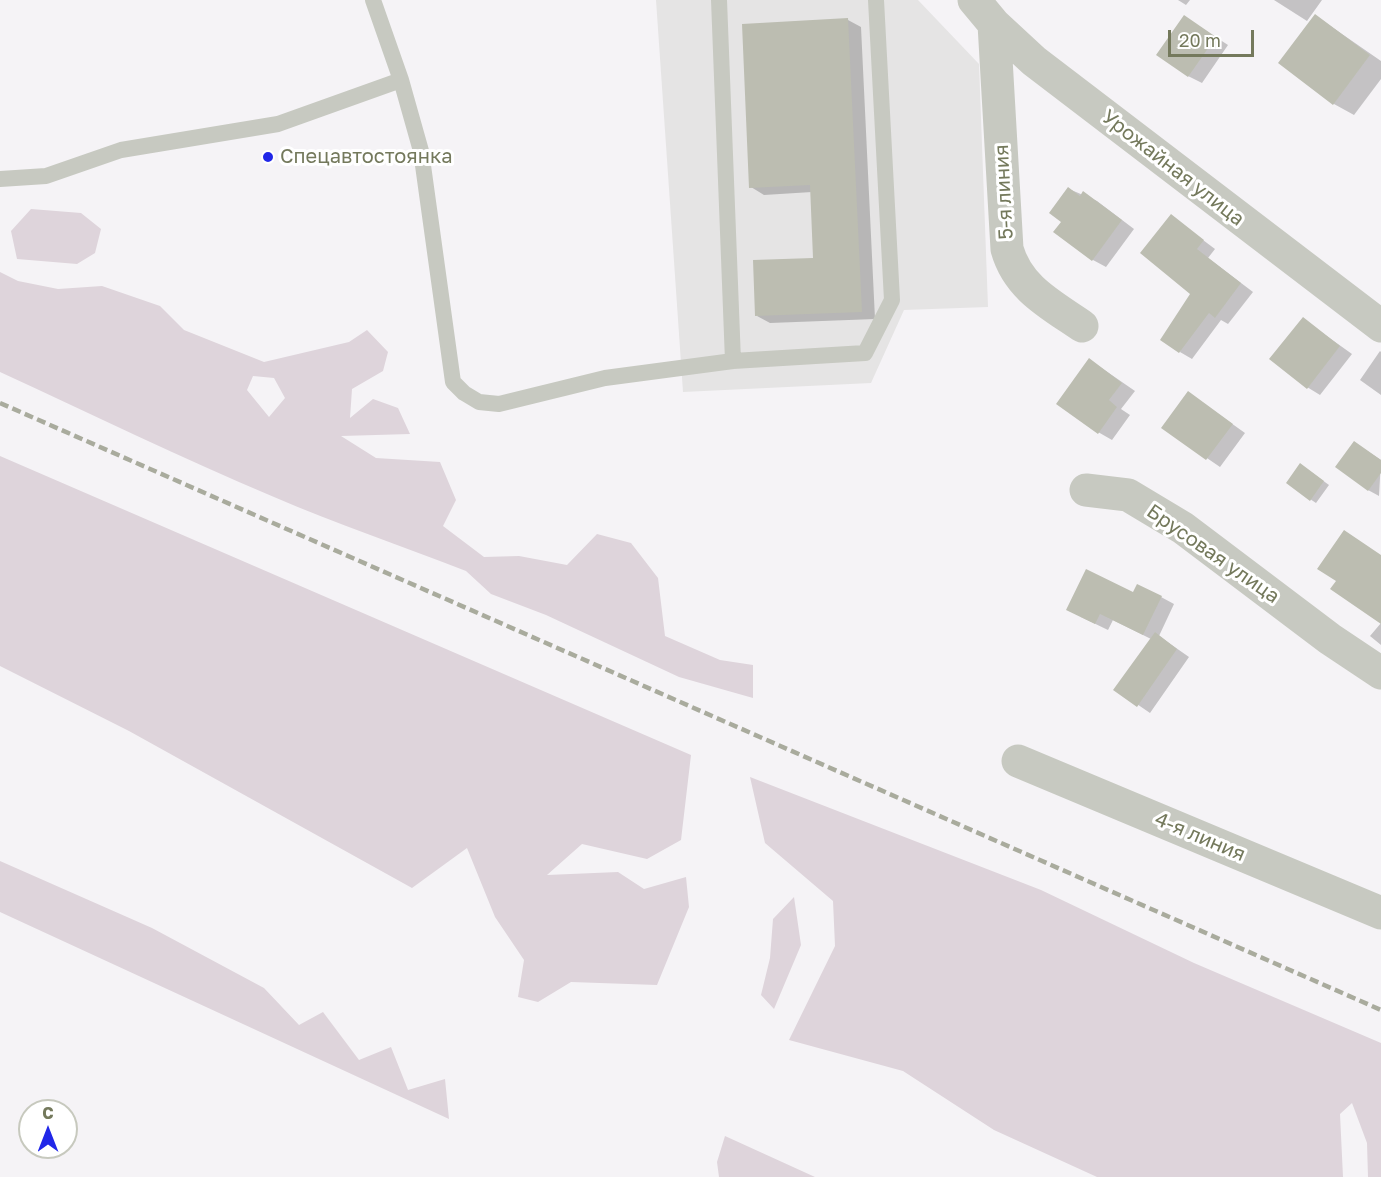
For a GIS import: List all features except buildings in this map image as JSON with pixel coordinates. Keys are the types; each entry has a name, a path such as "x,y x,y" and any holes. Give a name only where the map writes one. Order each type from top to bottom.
{"street":[{"name":"5-я линия","path":"984,12 1007,249 1013,270 1039,297 1082,326"},
{"name":"Урожайная улица","path":"984,12 1034,61 1381,326"},
{"name":"Брусовая улица","path":"1086,490 1128,495 1183,528 1330,639 1381,673"},
{"name":"4-я линия","path":"1018,761 1381,913"}],"lane":[{"path":"373,0 401,80 421,151 453,382 464,393 479,402 499,404 605,378 733,361 865,353 892,300 876,0"},
{"path":"719,0 733,361"},
{"path":"0,179 46,176 122,150 278,124 401,80"}],"shaded area":[{"path":"656,0 918,0 979,64 988,307 904,310 871,383 683,392"},
{"path":"31,209 81,213 101,229 95,253 77,264 17,259 11,231"},
{"path":"0,272 18,281 58,289 102,286 160,306 184,330 264,362 349,342 367,330 388,352 383,371 352,389 350,418 373,399 398,408 410,434 341,436 376,458 440,462 456,500 443,526 484,557 519,556 567,565 597,534 631,543 658,578 665,636 720,660 753,665 753,698 679,677 546,615 491,594 466,571 274,497 0,372","holes":["253,376 274,378 285,398 269,417 247,390"]},
{"path":"0,456 691,755 681,840 647,859 582,844 547,875 618,872 644,889 686,877 689,907 657,985 571,982 538,1002 518,997 524,960 495,917 467,848 412,888 129,731 0,666"},
{"path":"750,777 1041,890 1194,963 1381,1043 1381,1177 1368,1177 1367,1143 1352,1103 1340,1114 1343,1177 1097,1177 994,1130 903,1071 789,1040 835,946 833,901 765,843"},
{"path":"0,861 152,928 264,988 299,1025 323,1012 359,1060 391,1047 408,1090 445,1079 449,1119 0,912"},
{"path":"794,897 801,945 774,1009 761,995 770,958 773,919"},
{"path":"725,1136 815,1177 719,1177 717,1162"}],"railway":[{"path":"0,403 1381,1010"}],"place":[{"name":"Спецавтостоянка","path":"268,157"}]}
